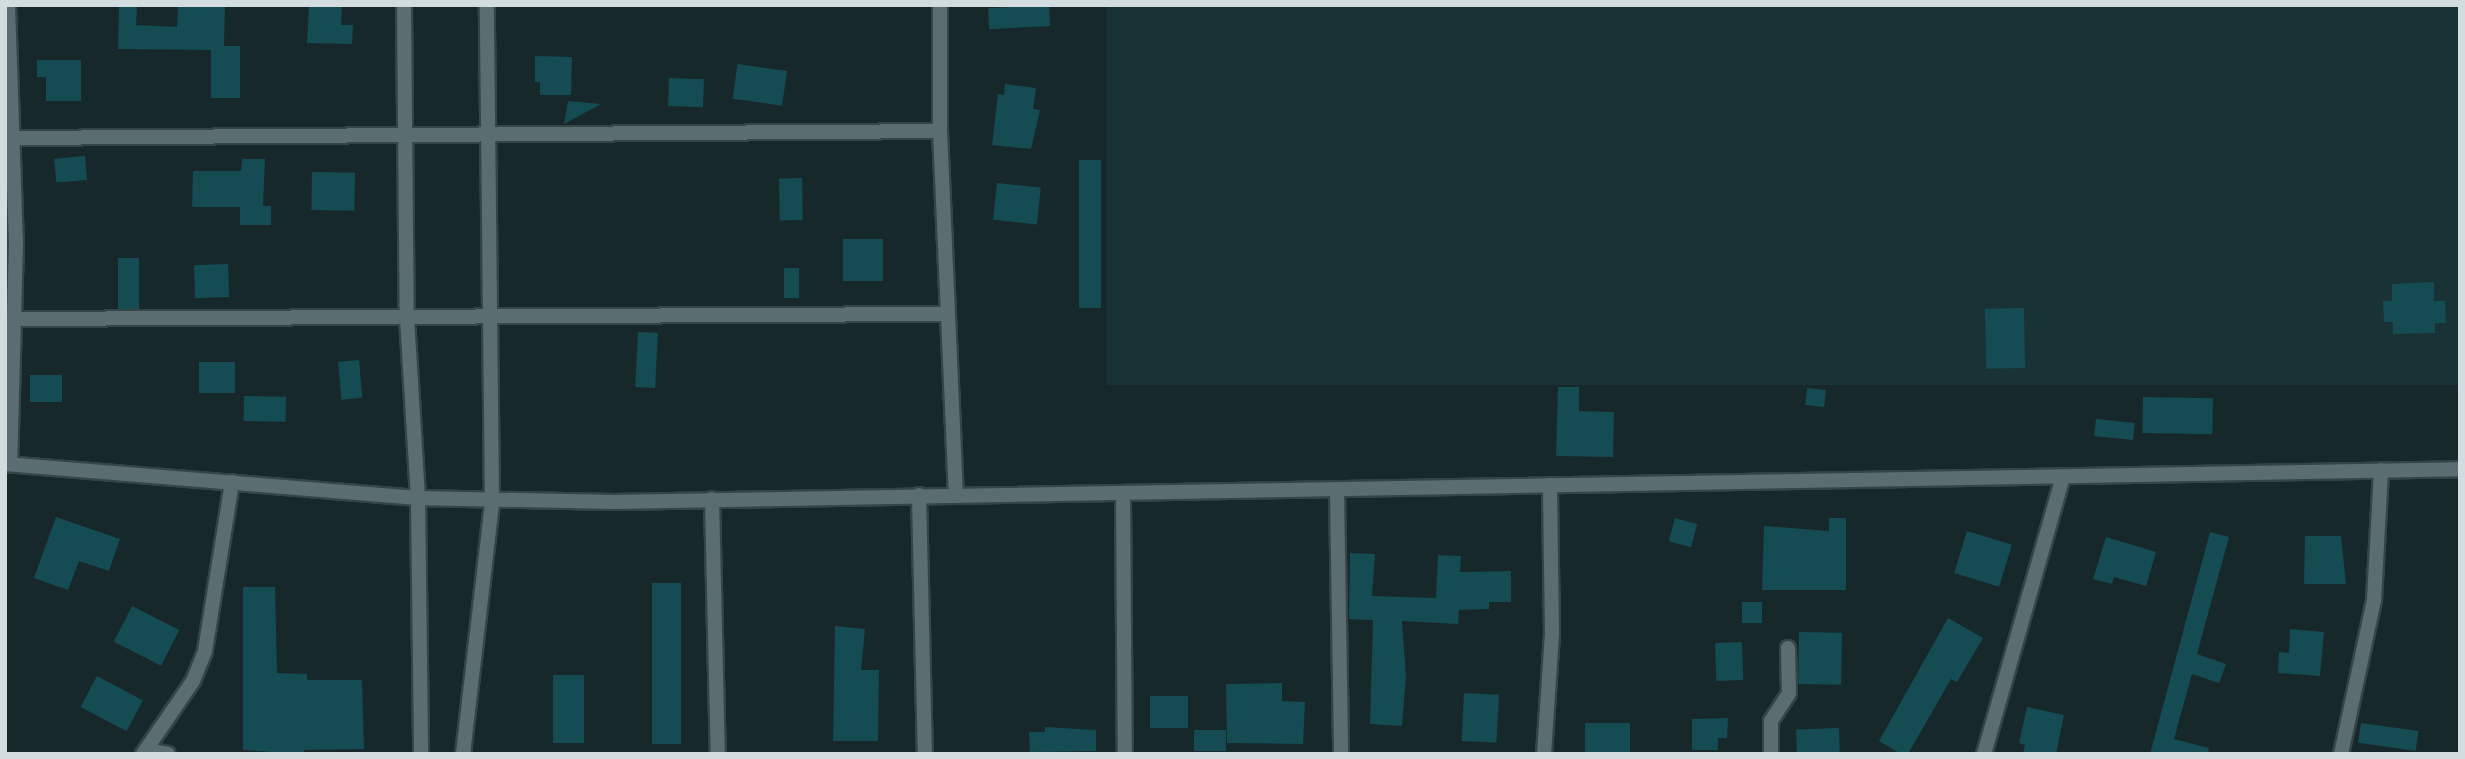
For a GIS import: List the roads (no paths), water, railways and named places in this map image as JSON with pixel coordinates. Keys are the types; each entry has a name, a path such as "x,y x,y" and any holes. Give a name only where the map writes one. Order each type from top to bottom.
{"street":[{"path":"8,5 15,138 11,238 15,319 8,464 492,502 1337,491 2460,469"},
{"path":"404,5 407,318 418,498 421,754"},
{"path":"463,754 492,502 486,131 488,5"},
{"path":"940,5 940,131 956,496"},
{"path":"15,138 486,131 940,131"},
{"path":"15,319 948,314"},
{"path":"2341,754 2374,600 2381,470"},
{"path":"1984,754 2063,477"},
{"path":"168,754 145,752 193,681 205,651 232,482"},
{"path":"1544,754 1552,634 1550,485"},
{"path":"1337,491 1341,754"},
{"path":"1123,494 1125,754"},
{"path":"919,495 925,754"},
{"path":"712,499 718,754"},
{"path":"1771,754 1771,721 1789,693 1788,648"}]}
